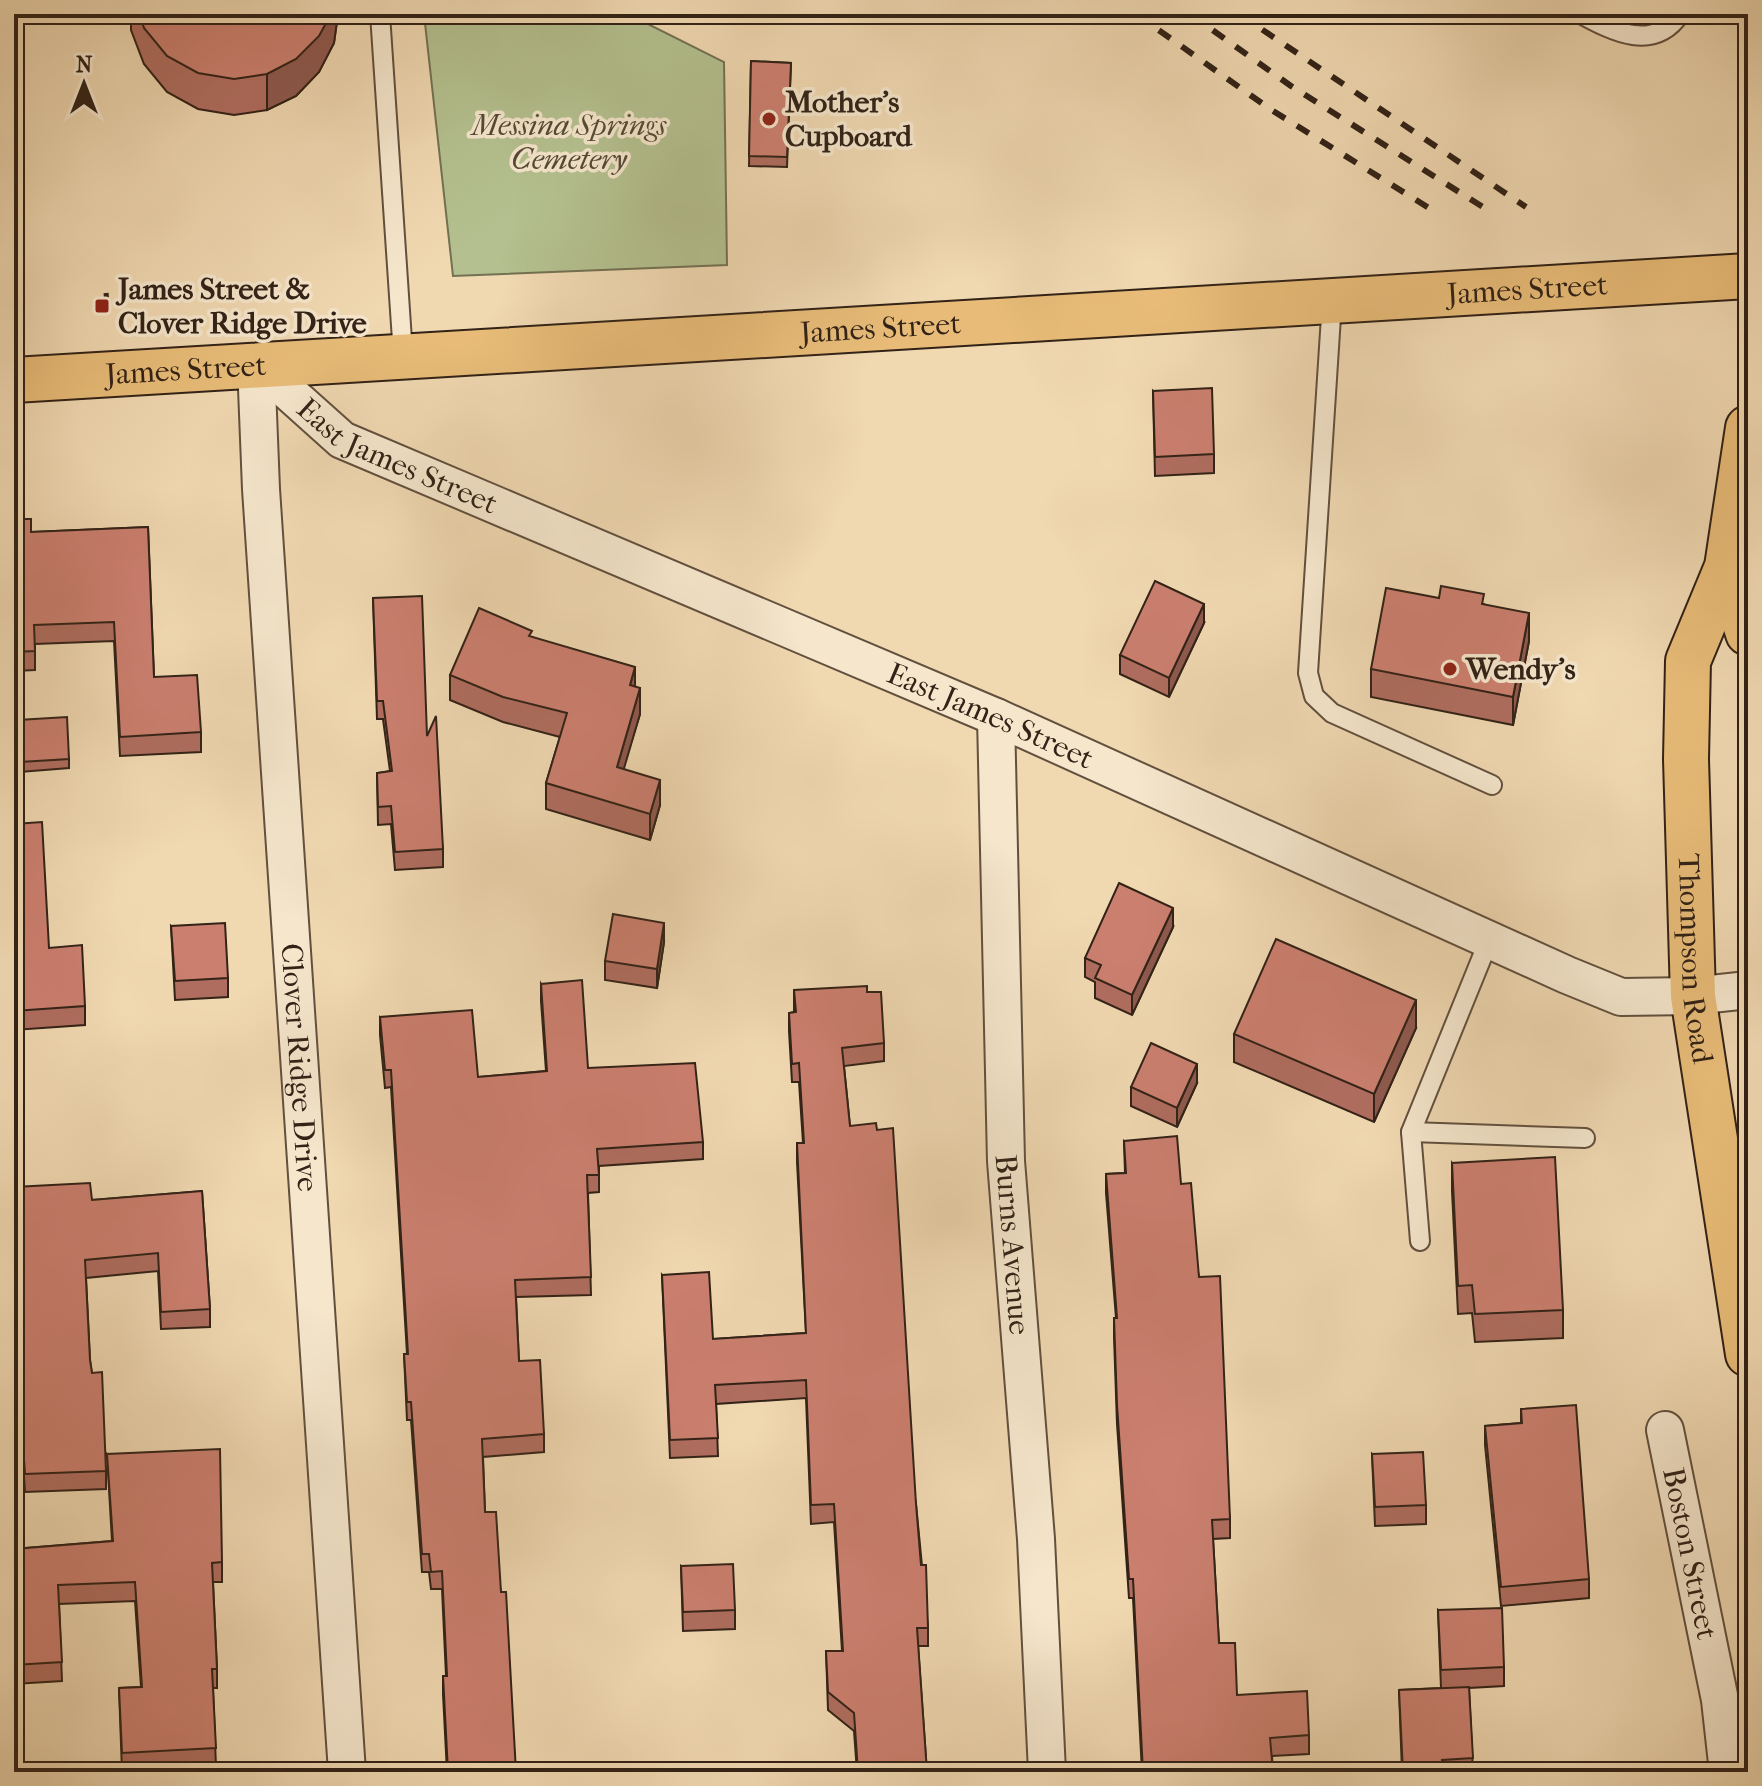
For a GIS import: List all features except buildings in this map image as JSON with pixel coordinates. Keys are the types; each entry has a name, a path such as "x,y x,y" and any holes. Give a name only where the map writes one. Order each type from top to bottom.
{"main road":[{"name":"James Street","path":"14,380 256,363 1748,276"},
{"name":"Thompson Road","path":"1748,428 1727,567 1688,661 1686,759 1693,996 1736,1297 1748,1354"},
{"name":"Thompson Road","path":"1727,567 1748,633"}],"street":[{"name":"East James Street","path":"256,363 342,440 996,717 1621,997 1693,996 1748,990"},
{"name":"Clover Ridge Drive","path":"256,363 261,489 347,1772"},
{"name":"Burns Avenue","path":"996,717 1006,1161 1036,1539 1047,1772"},
{"name":"Boston Street","path":"1665,1430 1720,1700 1728,1772"}],"lane":[{"path":"380,14 403,355"},
{"path":"1581,14 1614,33 1637,37 1663,31 1680,14"},
{"path":"1332,301 1308,673 1314,696 1332,713 1492,785"},
{"path":"1420,1241 1411,1132 1489,940"},
{"path":"1411,1132 1585,1138"}],"path":[{"path":"106,293 108,313"}],"green space":[{"name":"Messina Springs Cemetery","path":"424,14 628,14 724,62 727,265 453,276"}],"railway":[{"path":"1136,14 1270,109 1437,213"},
{"path":"1190,14 1291,86 1486,209"},
{"path":"1239,14 1526,207"}],"place":[{"name":"Mother's Cupboard","path":"769,119"},
{"name":"James Street & Clover Ridge Drive","path":"102,306"},
{"name":"Wendy's","path":"1450,669"}]}
